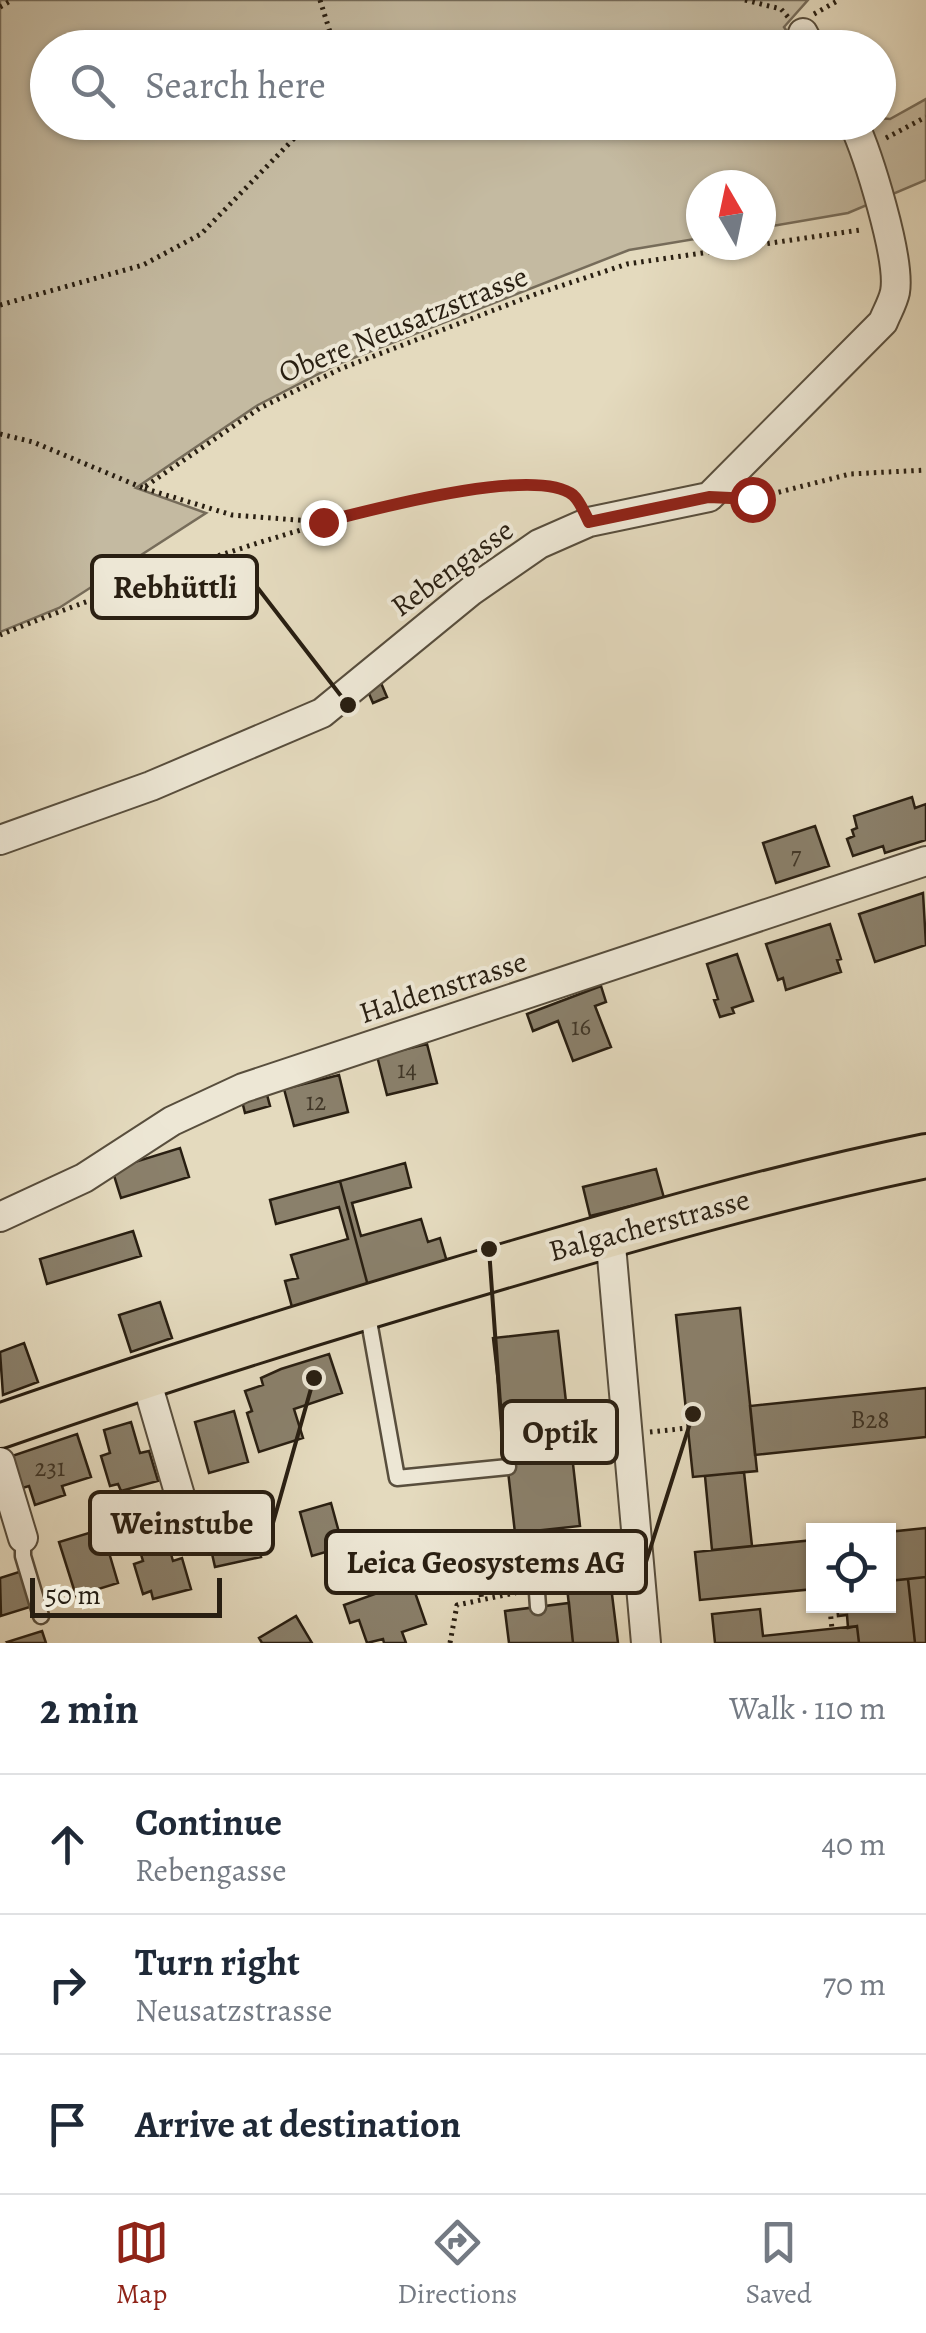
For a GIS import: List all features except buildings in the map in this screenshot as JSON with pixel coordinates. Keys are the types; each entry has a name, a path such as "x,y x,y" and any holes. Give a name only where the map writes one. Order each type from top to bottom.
{"main road":[{"name":"Balgacherstrasse","path":"0,1426 366,1305 610,1234 836,1174 926,1156"}],"street":[{"path":"709,497 883,322 895,290 884,223 862,140"},
{"name":"Rebengasse","path":"0,840 151,786 322,713 471,591 539,544 589,522 709,497"},
{"name":"Haldenstrasse","path":"0,1217 84,1178 172,1121 243,1088 926,861"},
{"path":"610,1234 646,1643"},
{"path":"145,1376 188,1523"},
{"path":"0,1462 23,1538"}],"lane":[{"path":"366,1305 397,1478 508,1467"},
{"path":"23,1538 22,1556 41,1616"},
{"path":"538,1607 534,1549 636,1539"}],"path":[{"path":"0,7 12,0"},
{"path":"320,0 329,30"},
{"path":"745,0 781,10 798,30"},
{"path":"896,132 926,117"},
{"path":"0,305 143,265 201,234 292,140"},
{"path":"866,148 881,140"},
{"name":"Obere Neusatzstrasse","path":"143,488 260,408 340,369 536,294 627,264 855,232 884,223"},
{"path":"0,434 34,442 143,488 232,516 323,522"},
{"path":"709,497 752,499 850,474 926,470"},
{"path":"0,636 60,610 323,522 447,492 552,487 574,496 589,522"},
{"path":"642,1433 688,1428"},
{"path":"450,1643 456,1606 514,1593 514,1570 521,1553 534,1549"},
{"path":"480,1588 482,1601"},
{"path":"830,1613 832,1629"}],"shaded area":[{"path":"0,0 808,0 784,27 786,30 30,30 30,140 896,140 896,116 926,99 926,180 848,213 776,225 776,170 686,170 686,240 629,250 338,364 258,405 136,488 206,513 59,608 0,632"}],"place":[{"name":"Rebhüttli","path":"348,705"},
{"name":"Optik","path":"489,1249"},
{"name":"Weinstube","path":"314,1378"},
{"name":"Leica Geosystems AG","path":"693,1414"}],"route":[{"path":"323,522 447,492 526,486 552,487 574,496 589,522 709,497 752,499"}]}
